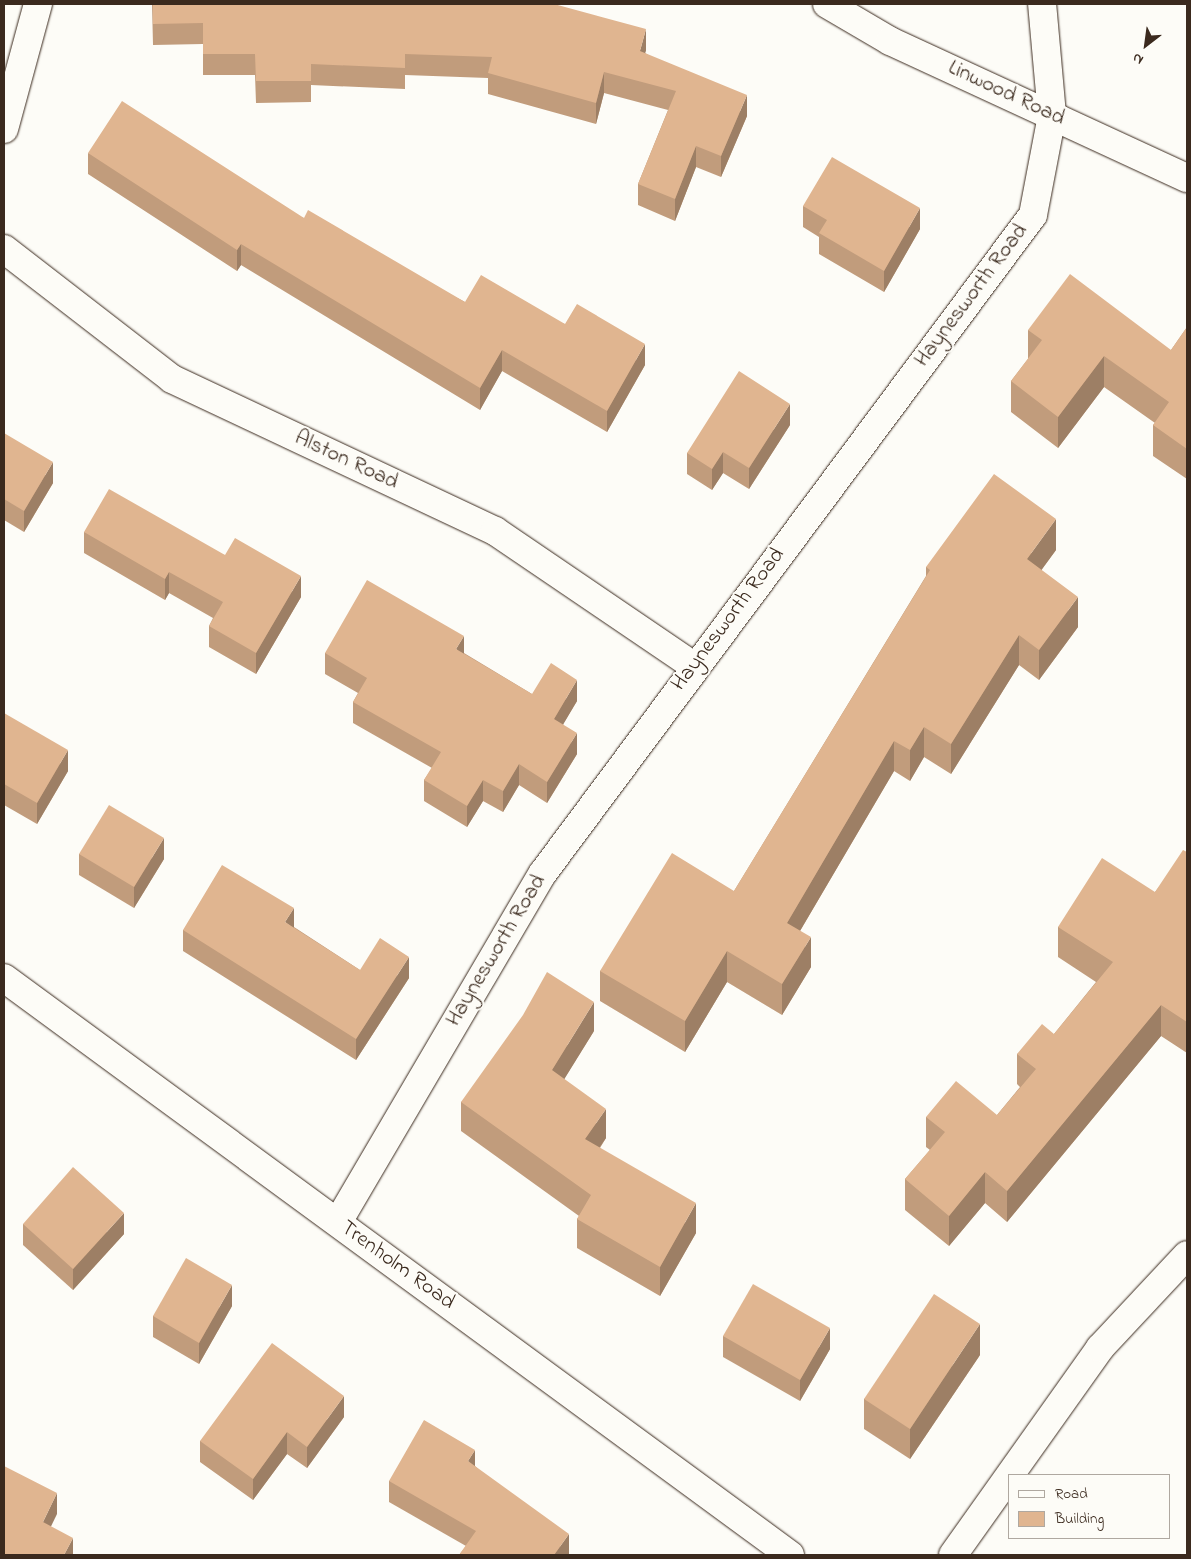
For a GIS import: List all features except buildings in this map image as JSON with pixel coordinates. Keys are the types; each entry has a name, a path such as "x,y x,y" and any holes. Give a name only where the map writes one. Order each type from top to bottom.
{"street":[{"path":"4,129 38,4"},
{"name":"Linwood Road","path":"827,4 890,41 1187,178"},
{"name":"Haynesworth Road","path":"338,1222 543,873 694,666 1033,215 1052,115 1042,4"},
{"name":"Alston Road","path":"4,249 172,379 494,531 694,666"},
{"name":"Trenholm Road","path":"4,978 790,1555"},
{"path":"1011,1474 1100,1348 1187,1255"},
{"path":"953,1555 1008,1478"}]}
